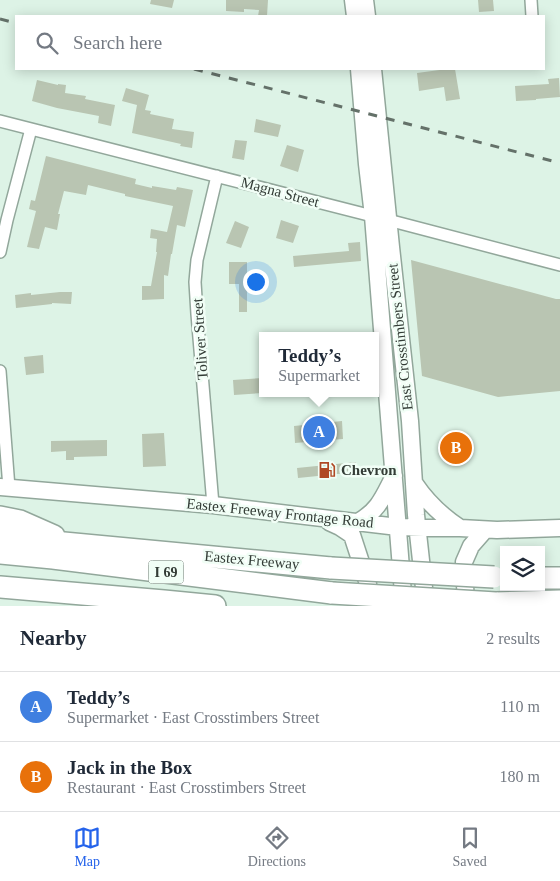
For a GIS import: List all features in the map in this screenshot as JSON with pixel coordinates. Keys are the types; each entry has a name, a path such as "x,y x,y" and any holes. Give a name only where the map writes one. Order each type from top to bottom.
{"highway":[{"path":"0,517 20,521 70,544"},
{"name":"Eastex Freeway","path":"0,537 331,568 499,577"},
{"name":"I 69","path":"0,553 63,559 332,593 496,604 560,601"},
{"path":"545,578 560,578"},
{"name":"I 69","path":"0,587 215,606"}],"main road":[{"path":"353,0 355,15"},
{"path":"365,0 367,15"},
{"name":"East Crosstimbers Street","path":"359,70 367,164 380,218 410,421 426,606"},
{"name":"East Crosstimbers Street","path":"373,70 394,476 404,606"},
{"path":"358,522 369,516 381,502 394,476"},
{"path":"414,484 436,509 460,528"},
{"name":"Eastex Freeway Frontage Road","path":"5,488 213,505 398,527 485,530 560,528"},
{"path":"318,517 352,535 368,584 368,606"},
{"path":"466,606 464,562 471,546 485,530"}],"street":[{"path":"531,0 532,15"},
{"name":"Magna Street","path":"0,121 560,265"},
{"path":"0,252 31,129"},
{"name":"Toliver Street","path":"213,505 196,282 197,260 217,176"},
{"path":"0,371 5,488"}],"building":[{"path":"151,0 174,0 172,8 150,4"},
{"path":"226,0 268,0 267,15 258,15 259,10 244,9 244,12 226,11"},
{"path":"478,0 493,0 494,11 479,12"},
{"path":"455,70 460,99 446,101 444,87 419,91 417,73"},
{"path":"559,78 560,97 516,101 515,86 549,84 548,79"},
{"path":"37,80 66,85 65,93 86,96 85,99 115,105 111,126 98,123 99,116 32,101"},
{"path":"126,88 149,95 145,110 151,111 150,114 174,119 172,129 194,132 192,148 132,133 137,105 122,101"},
{"path":"256,119 281,125 278,137 254,132"},
{"path":"235,140 247,141 244,160 232,158"},
{"path":"287,145 304,150 298,172 280,166"},
{"path":"46,156 136,179 135,184 152,188 152,186 176,190 177,187 193,190 185,227 177,225 168,276 164,275 164,299 142,300 142,286 151,286 157,252 157,239 150,238 151,229 167,232 173,206 125,196 125,194 88,185 86,195 64,191 58,214 60,214 57,230 45,227 39,249 27,247 36,211 29,209 31,200 35,201"},
{"path":"281,220 299,226 293,243 276,238"},
{"path":"235,221 249,227 241,248 226,243"},
{"path":"360,242 361,261 294,267 293,256 349,251 348,243"},
{"path":"411,260 560,299 560,391 498,397 422,376"},
{"path":"229,262 247,262 247,312 239,312 239,284 229,284"},
{"path":"72,292 71,304 52,303 16,308 15,295"},
{"path":"43,355 44,373 26,375 24,357"},
{"path":"259,378 259,393 234,395 233,380"},
{"path":"342,421 343,439 295,443 294,426"},
{"path":"164,433 166,466 143,467 142,434"},
{"path":"107,440 107,456 74,457 74,460 66,460 66,451 51,452 51,441"},
{"path":"469,440 471,452 443,455 442,443"},
{"name":"Chevron","path":"356,462 357,472 298,478 297,468"}],"railway":[{"path":"0,19 15,23"},
{"path":"198,70 560,163"}],"place":[{"name":"Teddy’s","path":"319,432"},
{"name":"Jack in the Box","path":"456,448"},
{"name":"Chevron","path":"327,470"}]}
